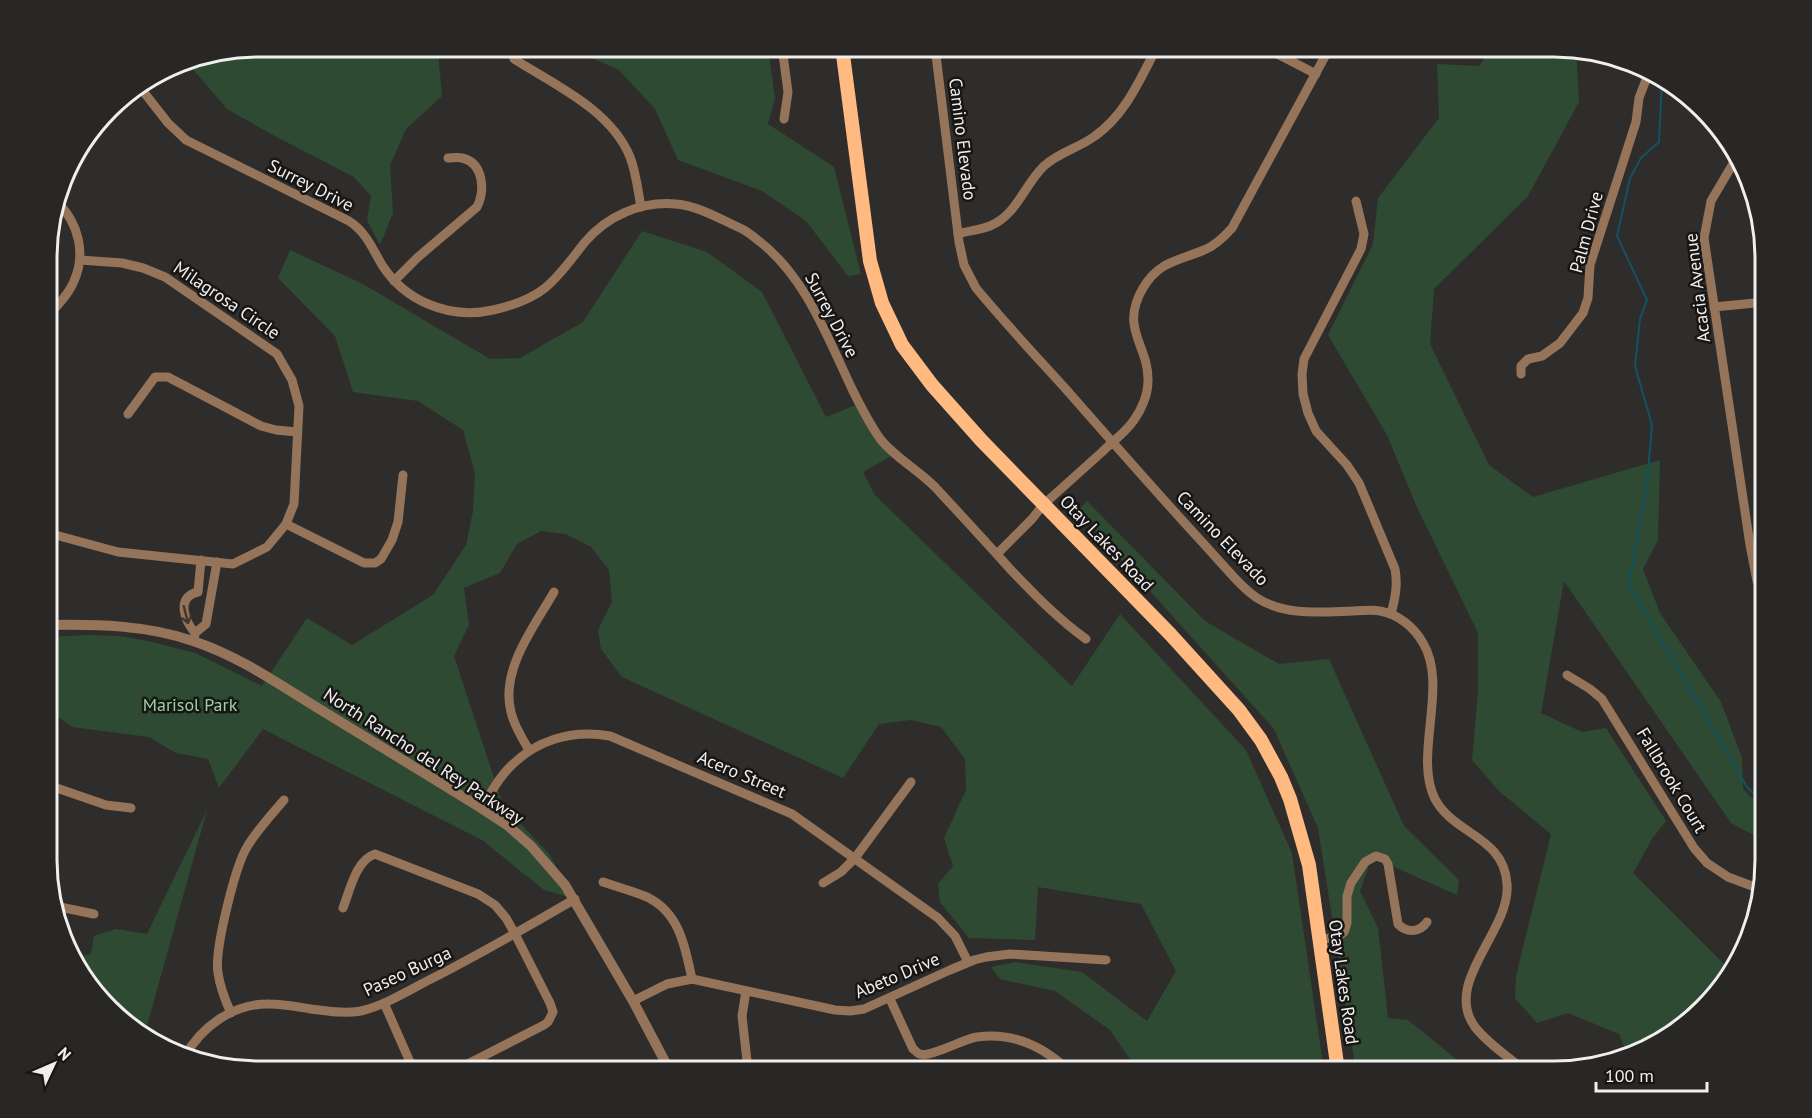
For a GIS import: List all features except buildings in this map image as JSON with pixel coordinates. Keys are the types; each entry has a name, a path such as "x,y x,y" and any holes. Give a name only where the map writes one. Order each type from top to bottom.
{"main road":[{"name":"Otay Lakes Road","path":"843,57 870,261 877,290 902,345 932,385 1043,505 1171,635 1239,710 1261,740 1281,777 1290,799 1309,865 1337,1061"}],"street":[{"path":"783,57 788,92 784,119"},
{"name":"Camino Elevado","path":"935,57 958,234 964,265 976,288 1237,580 1255,597 1271,605 1294,611 1373,610 1391,614 1405,622 1425,645 1431,659 1432,681 1428,772 1430,785 1435,799 1450,818 1492,849 1502,862 1506,877 1505,904 1469,982 1466,997 1467,1011 1480,1034 1513,1061"},
{"path":"958,234 990,226 1004,217 1019,201 1029,183 1046,164 1066,150 1094,137 1107,127 1124,107 1151,57"},
{"path":"1284,57 1316,74"},
{"path":"997,554 1043,505 1113,442 1137,416 1144,402 1148,379 1134,325 1135,308 1141,292 1150,278 1163,267 1178,258 1205,250 1220,241 1232,228 1324,57"},
{"path":"514,59 596,111 611,126 631,159 641,207"},
{"name":"Palm Drive","path":"1521,374 1521,366 1528,359 1542,356 1560,343 1583,313 1588,298 1590,265 1636,123 1639,98 1646,80"},
{"name":"Surrey Drive","path":"145,92 168,123 186,140 354,225 369,241 394,281 419,300 447,310 475,313 509,306 543,290 603,225 621,214 641,207 668,204 696,208 746,231 772,251 798,281 859,404 882,441 932,484 1043,604 1086,639"},
{"path":"394,281 417,258 477,207 482,193 482,182 475,166 463,158 448,158"},
{"name":"Acacia Avenue","path":"1732,165 1711,201 1704,238 1755,571"},
{"path":"1356,201 1364,234 1361,249 1304,359 1302,384 1311,423 1347,465 1359,483 1395,569 1396,597 1391,614"},
{"path":"57,305 74,283 80,260 75,227 63,209"},
{"name":"Milagrosa Circle","path":"57,536 118,552 233,564 267,547 286,524 294,504 298,397 289,372 277,354 165,277 122,262 80,260"},
{"path":"1714,307 1755,303"},
{"path":"128,414 155,377 168,377 261,426 297,432"},
{"path":"286,524 364,563 375,563 387,550 398,522 403,475"},
{"path":"198,592 201,560"},
{"path":"212,595 198,592 184,603 186,621 195,637 206,624 212,595 217,562"},
{"path":"529,750 511,713 508,693 509,678 514,664 554,592"},
{"name":"North Rancho del Rey Parkway","path":"57,625 93,624 195,637 251,667 507,825 537,852 575,899 665,1061"},
{"name":"Fallbrook Court","path":"1567,675 1602,699 1689,840 1707,863 1728,877 1753,886"},
{"name":"Acero Street","path":"481,808 507,770 529,750 552,739 578,734 600,734 620,740 792,814 938,918 955,936 968,962"},
{"path":"823,883 841,872 855,858 910,782"},
{"path":"57,788 106,805 131,808"},
{"path":"231,1012 217,971 219,948 239,864 261,826 284,800"},
{"path":"344,908 358,869 367,856 375,854 484,897 501,911 515,934 553,1011 544,1025 474,1061"},
{"path":"1320,940 1339,936 1344,932 1347,923 1348,891 1365,862 1376,856 1385,858 1388,864 1398,924 1402,928 1413,931 1423,928 1427,922"},
{"path":"603,882 649,898 668,913 683,940 692,979"},
{"name":"Paseo Burga","path":"190,1049 203,1032 231,1012 250,1006 271,1004 344,1012 361,1011 384,1003 515,934 575,899"},
{"path":"63,908 94,914"},
{"name":"Abeto Drive","path":"633,1001 667,984 692,979 835,1010 864,1010 968,962 998,955 1106,960"},
{"path":"746,991 742,1016 747,1061"},
{"path":"890,999 913,1049 919,1054 933,1053 960,1041 976,1037 1009,1038 1041,1048 1058,1061"},
{"path":"384,1003 410,1061"}],"green space":[{"path":"258,57 438,57 442,96 406,129 390,165 393,213 380,245 367,220 371,196 354,177 227,109 192,68 219,61"},
{"path":"590,57 769,57 775,99 768,124 834,167 861,274 848,276 806,221 762,191 678,160 655,109 619,70"},
{"path":"1484,57 1577,59 1579,102 1528,196 1434,289 1430,344 1489,465 1533,497 1660,460 1658,540 1643,569 1660,613 1721,702 1742,758 1743,789 1755,801 1755,836 1731,823 1564,581 1541,713 1582,732 1606,728 1666,821 1652,839 1633,873 1725,965 1714,982 1676,1020 1655,1034 1625,1048 1619,1034 1568,1013 1537,1023 1515,998 1516,976 1551,834 1499,791 1472,760 1478,692 1478,633 1416,505 1387,435 1328,335 1373,244 1378,198 1439,118 1437,64 1480,66"},
{"name":"Marisol Park","path":"642,231 707,252 762,292 826,417 858,404 895,454 863,472 874,494 1072,686 1120,614 1246,750 1292,853 1323,1061 1131,1061 1110,1030 1055,991 1000,979 991,967 1015,962 1082,972 1147,1021 1176,971 1141,904 1038,887 1035,940 969,938 940,902 938,884 953,866 944,838 966,790 965,759 941,727 911,720 879,724 843,778 622,677 601,649 598,630 612,602 609,570 591,547 566,534 541,531 517,544 500,573 464,588 469,625 454,656 503,805 549,854 575,899 544,890 482,840 263,729 219,788 208,759 176,753 149,737 72,727 57,716 57,637 119,636 148,641 195,653 262,686 307,618 352,645 433,595 466,545 473,511 475,473 463,430 418,401 353,392 335,336 278,278 290,250 363,284 490,359 520,358 583,322"},
{"path":"1087,501 1205,621 1279,664 1329,659 1404,826 1459,880 1457,895 1372,857 1360,891 1378,928 1388,1018 1408,1020 1459,1061 1354,1061 1318,828 1274,729 1078,511"},
{"path":"207,810 147,1027 116,1002 98,982 82,956 91,954 94,936 116,929 147,934"}],"waterway":[{"path":"1662,88 1659,142 1641,158 1630,178 1617,236 1647,300 1640,319 1635,366 1652,425 1647,484 1629,585 1747,787 1755,795"}]}
